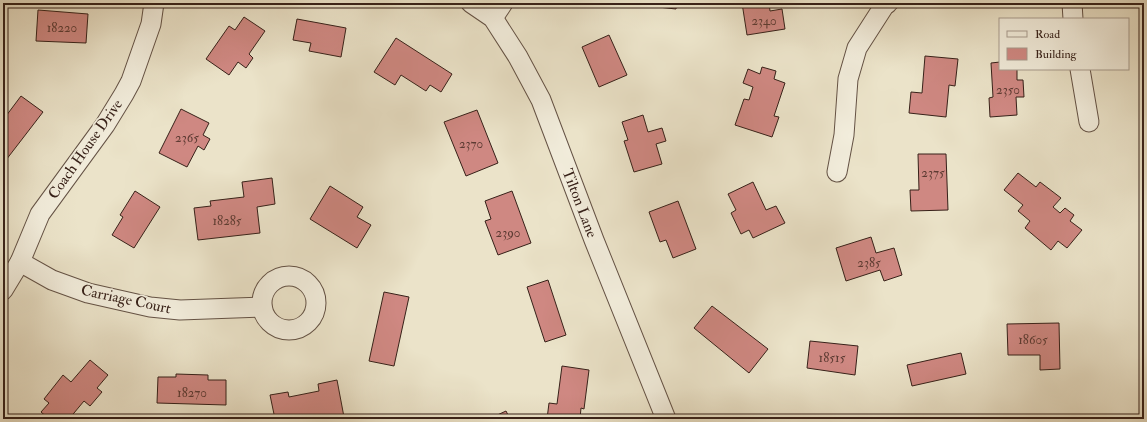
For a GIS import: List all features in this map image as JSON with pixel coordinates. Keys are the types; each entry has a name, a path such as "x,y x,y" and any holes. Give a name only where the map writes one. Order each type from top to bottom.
{"street":[{"name":"Coach House Drive","path":"3,290 20,262 40,214 105,125 131,80 151,24 154,3"},
{"name":"Tilton Lane","path":"471,3 493,18 518,57 541,100 591,233 666,419"},
{"path":"493,18 503,3"},
{"path":"1072,3 1073,18"},
{"path":"837,172 844,135 848,79 857,48 885,4"},
{"path":"1080,70 1088,122"},
{"name":"Carriage Court","path":"20,262 52,280 88,293 150,307 180,310 262,307"}],"building":[{"path":"650,3 677,3 676,9 649,6"},
{"path":"742,3 769,3 770,11 782,9 785,29 747,35"},
{"path":"38,10 88,14 86,43 36,41"},
{"path":"244,17 265,31 249,54 253,58 246,68 238,62 229,75 206,59 229,26 235,30"},
{"path":"297,19 346,28 341,57 309,51 311,43 293,40"},
{"path":"609,35 627,75 599,87 582,47"},
{"path":"396,38 452,74 441,92 430,85 426,91 401,75 395,85 374,72"},
{"path":"925,56 958,59 955,86 949,85 946,117 909,113 911,92 922,93"},
{"path":"999,62 999,70 1017,70 1017,80 1023,80 1024,97 1016,97 1017,115 990,117 989,98 993,97 991,63"},
{"path":"762,67 776,71 774,79 785,83 774,116 779,117 772,137 735,125 744,99 749,100 753,87 743,83 748,69 760,74"},
{"path":"21,96 43,112 6,160 3,157 3,120"},
{"path":"181,109 209,123 203,135 210,139 204,150 198,146 187,167 159,153"},
{"path":"477,110 498,163 466,176 444,122"},
{"path":"643,115 648,132 662,128 666,141 656,144 662,164 634,172 624,141 628,140 622,122"},
{"path":"918,154 946,154 948,210 911,211 910,190 919,190"},
{"path":"1018,173 1036,187 1040,182 1061,198 1053,207 1060,213 1065,208 1074,215 1070,221 1082,230 1067,248 1058,241 1051,250 1025,228 1030,221 1018,211 1023,205 1004,190"},
{"path":"272,178 275,204 257,207 260,233 198,240 194,208 211,206 210,201 244,197 242,182"},
{"path":"753,182 766,210 776,206 785,223 753,238 749,230 741,234 731,213 736,210 728,194"},
{"path":"330,186 363,207 357,217 371,225 357,248 310,219"},
{"path":"135,191 160,207 134,248 112,235 123,217 120,215"},
{"path":"512,191 531,243 498,255 485,221 491,219 485,201"},
{"path":"678,201 696,249 673,258 666,240 660,242 649,212"},
{"path":"871,237 876,253 894,248 902,275 884,281 880,270 846,281 836,248"},
{"path":"548,280 566,335 545,342 527,287"},
{"path":"384,292 409,297 394,366 369,361"},
{"path":"712,306 768,349 749,373 694,328"},
{"path":"1059,323 1060,369 1040,370 1040,355 1008,355 1007,324"},
{"path":"810,341 858,346 855,375 807,368"},
{"path":"961,353 966,374 912,386 907,365"},
{"path":"90,360 108,375 97,388 102,392 90,406 84,401 69,419 49,419 41,412 49,403 44,399 63,375 71,382"},
{"path":"562,366 589,370 584,409 581,408 580,419 547,419 549,403 557,404"},
{"path":"176,374 208,375 208,380 226,380 226,405 157,403 158,377 176,377"},
{"path":"337,380 344,417 333,419 275,419 270,395 288,392 289,397 319,391 318,384"},
{"path":"506,411 510,419 494,419 493,417"}]}
